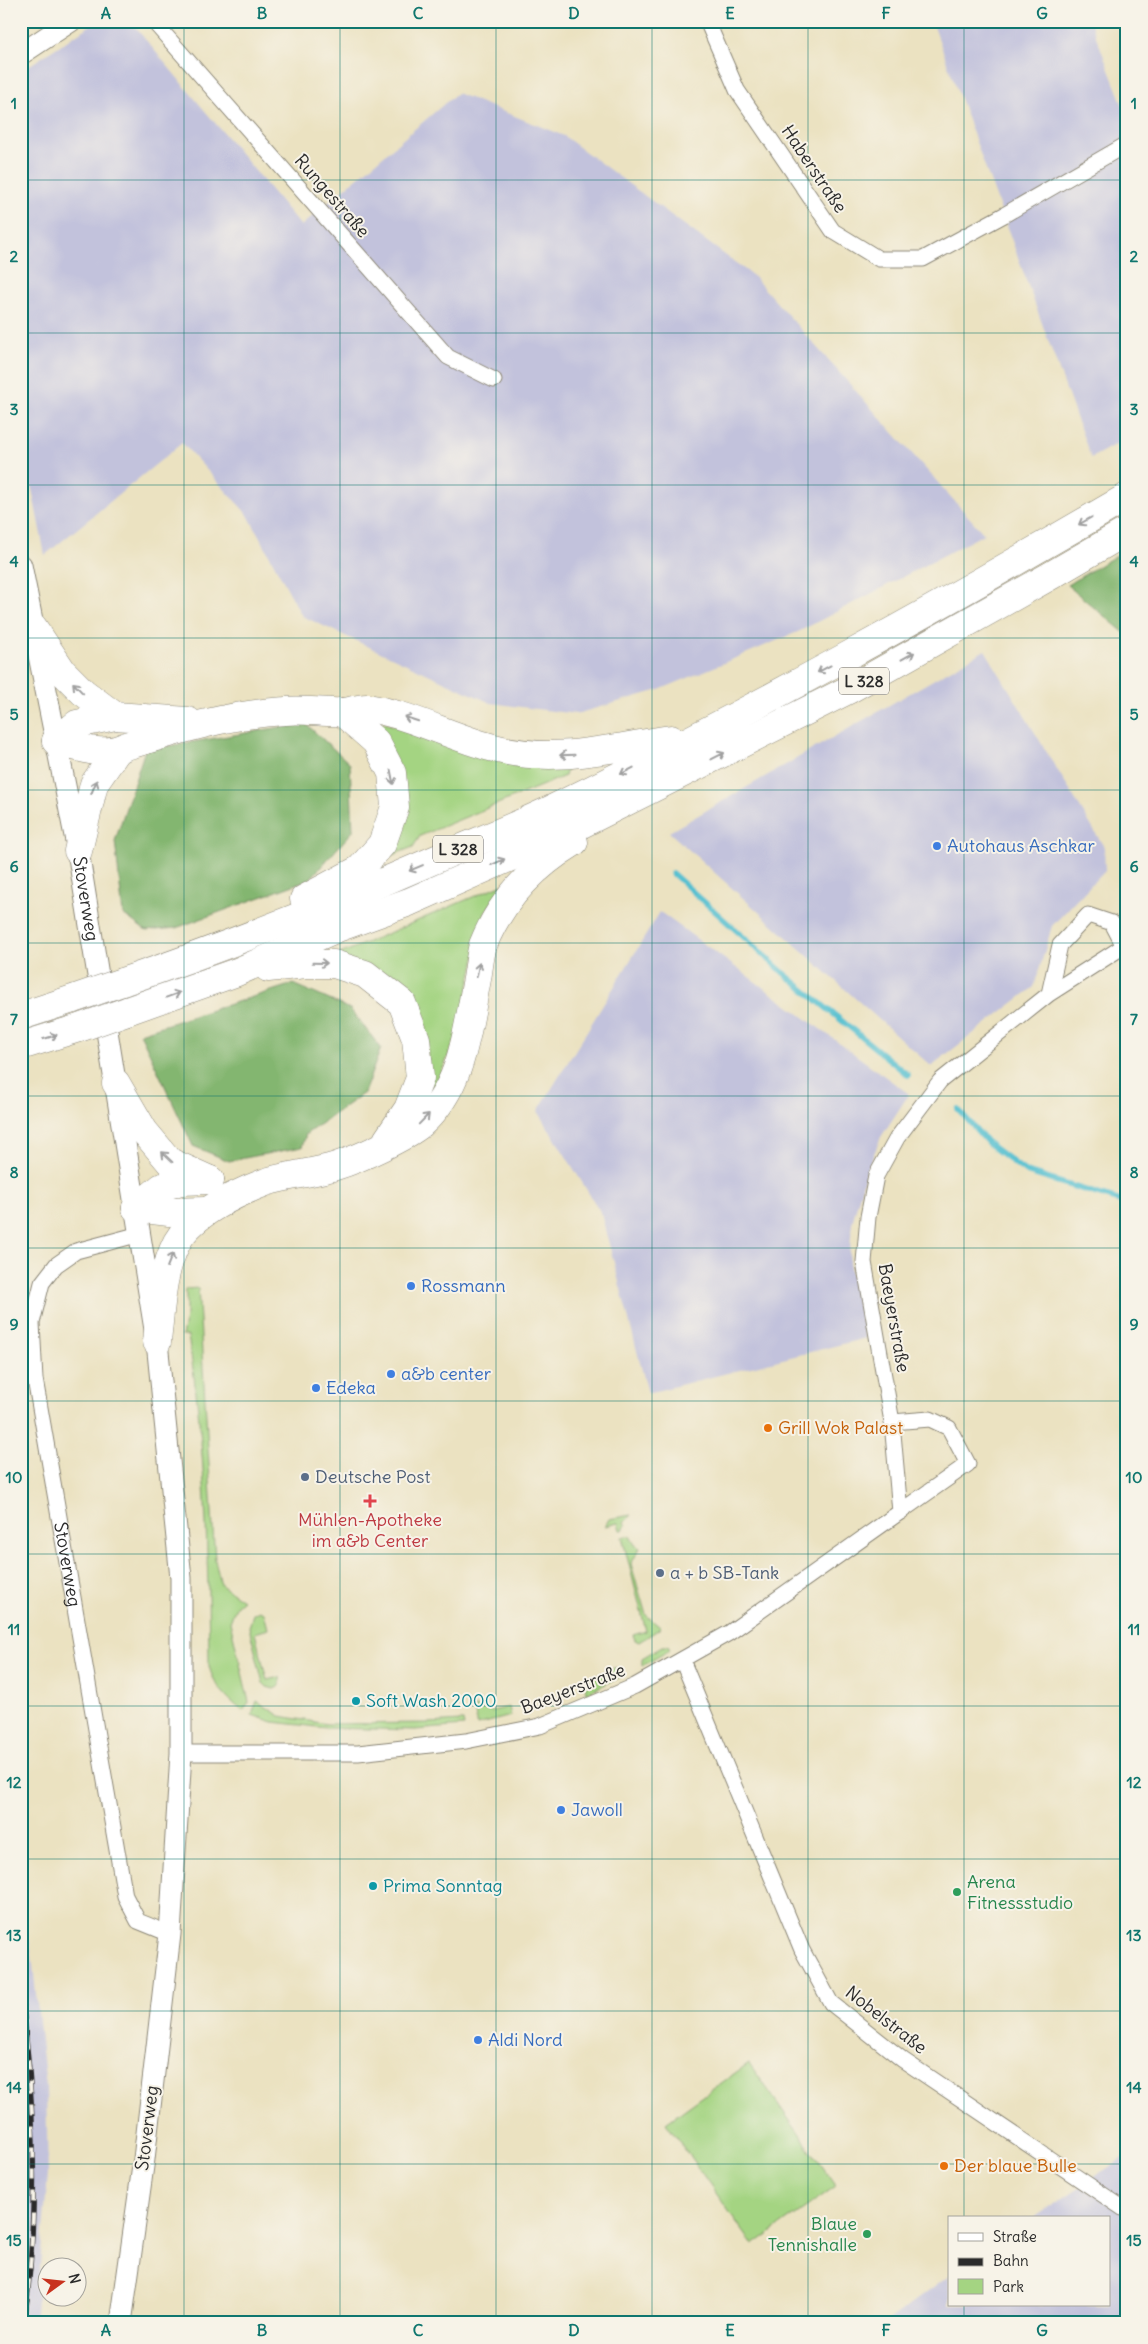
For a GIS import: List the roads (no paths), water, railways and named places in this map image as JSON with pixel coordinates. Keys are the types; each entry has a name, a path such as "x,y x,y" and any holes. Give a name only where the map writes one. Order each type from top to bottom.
{"highway":[{"name":"L 328","path":"21,1016 209,952 336,903 552,809 702,734 966,591 1127,497"},
{"name":"L 328","path":"21,1046 79,1028 237,972 340,927 409,902 536,846 848,690 1127,531"},
{"path":"33,627 63,672 83,692 115,716"},
{"path":"78,851 94,784 117,751 126,746 204,722 284,710 342,712 365,707 411,718 454,736 492,748 535,755 569,755 602,752 702,734"},
{"path":"209,952 360,869 382,844 395,807 392,773 376,742 342,712"},
{"path":"56,741 77,724 115,716 204,722"},
{"path":"56,741 88,750 117,751"},
{"path":"157,1342 166,1272 178,1241 199,1216 266,1182 336,1166 384,1145 421,1124 446,1095 461,1059 483,947 500,908 527,878 554,854 674,778"},
{"path":"237,972 306,964 334,964 365,974 402,1004 416,1039 420,1078 408,1109 384,1145"},
{"path":"116,1083 144,1131 170,1162 210,1180"},
{"path":"138,1221 162,1187 181,1181 266,1182"},
{"path":"138,1221 169,1212 206,1211"}],"street":[{"path":"21,54 71,21"},
{"name":"Rungestraße","path":"153,21 448,357 494,380"},
{"name":"Haberstraße","path":"707,21 737,90 833,231 879,259 923,258 1004,215 1127,144"},
{"name":"Stoverweg","path":"21,565 78,851 138,1221 157,1342 181,1578 181,1753 170,1934 144,2159 121,2323"},
{"name":"Baeyerstraße","path":"900,1512 892,1422 864,1262 868,1217 876,1176 898,1138 940,1081 1050,994 1124,946 1112,923 1088,915 1060,945 1050,994"},
{"name":"Stoverweg","path":"138,1221 76,1251 56,1265 42,1283 32,1323 35,1379 125,1896 138,1920 170,1934"},
{"name":"Baeyerstraße","path":"181,1753 358,1753 466,1741 540,1726 635,1686 729,1633 968,1464 949,1428 930,1419 892,1422"},
{"name":"Nobelstraße","path":"682,1660 802,1950 831,2003 903,2060 1127,2211"}],"waterway":[{"path":"672,873 786,975 908,1075"},
{"path":"958,1109 989,1144 1026,1172 1127,1203"}],"railway":[{"path":"21,1994 26,2035 33,2158 32,2241 24,2323"},
{"path":"21,2100 21,2235"}],"place":[{"name":"Autohaus Aschkar","path":"937,846"},
{"name":"Rossmann","path":"411,1286"},
{"name":"a&b center","path":"391,1374"},
{"name":"Edeka","path":"316,1388"},
{"name":"Grill Wok Palast","path":"768,1428"},
{"name":"Deutsche Post","path":"305,1477"},
{"name":"Mühlen-Apotheke im a&b Center","path":"370,1501"},
{"name":"a + b SB-Tank","path":"660,1573"},
{"name":"Soft Wash 2000","path":"356,1701"},
{"name":"Jawoll","path":"561,1810"},
{"name":"Prima Sonntag","path":"373,1886"},
{"name":"Arena Fitnessstudio","path":"957,1892"},
{"name":"Aldi Nord","path":"478,2040"},
{"name":"Der blaue Bulle","path":"944,2166"},
{"name":"Blaue Tennishalle","path":"867,2234"}]}
